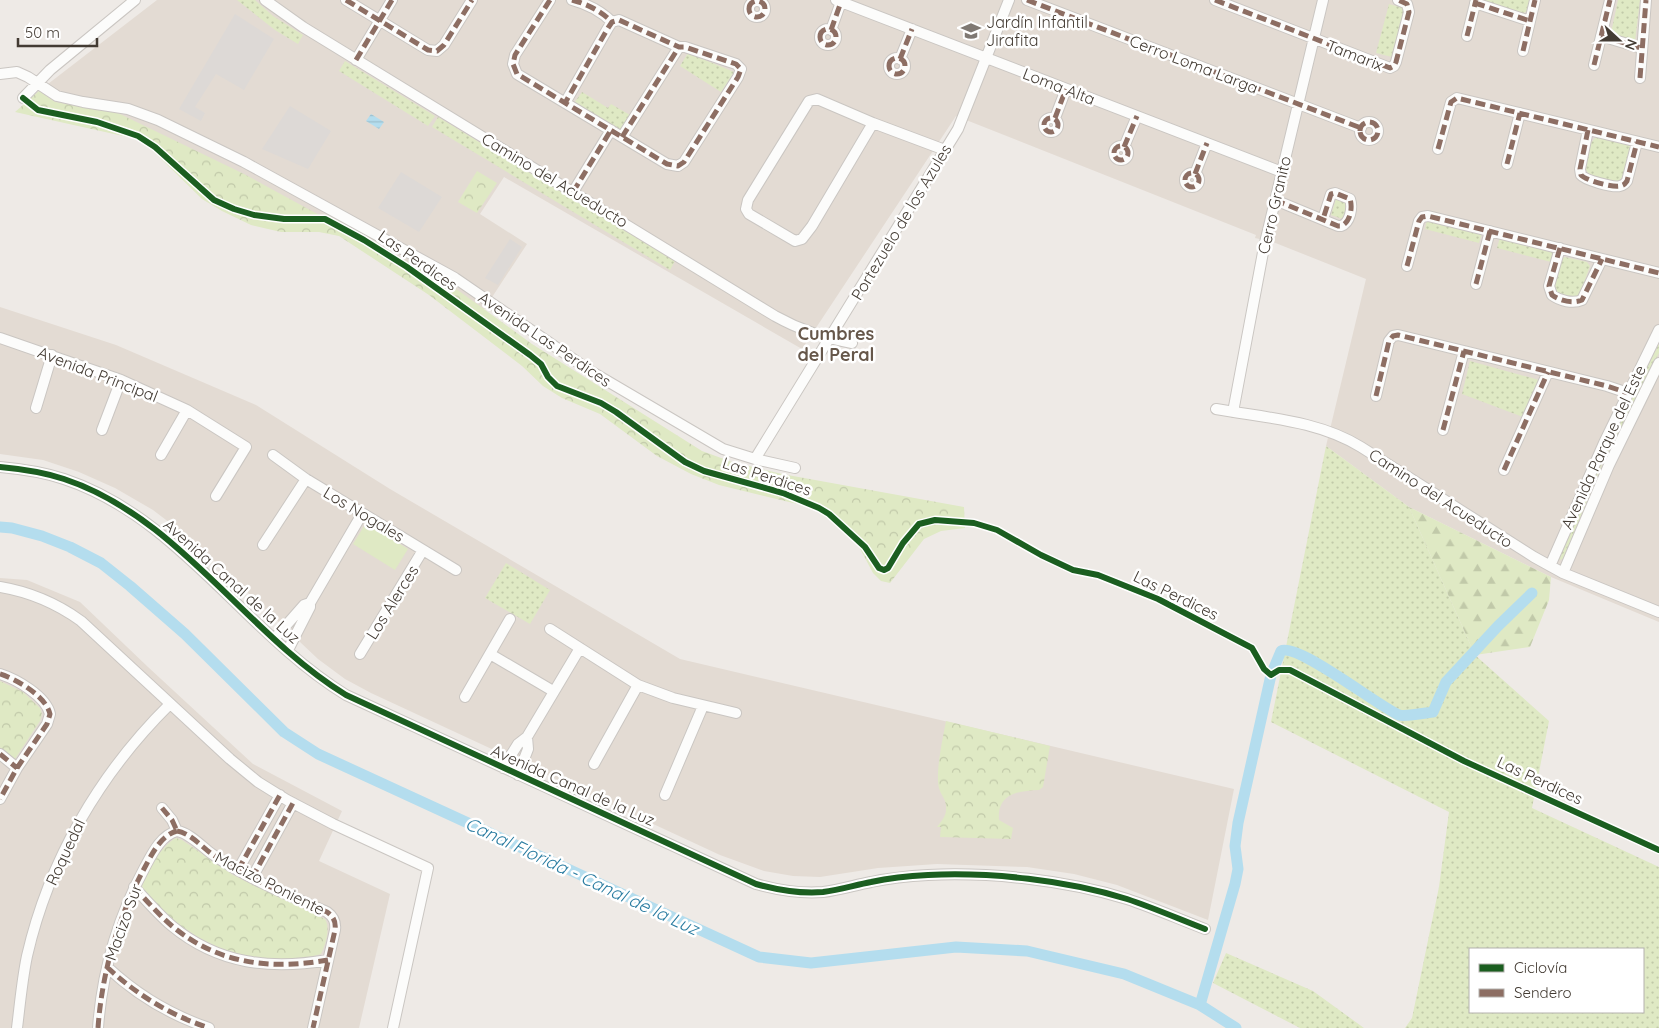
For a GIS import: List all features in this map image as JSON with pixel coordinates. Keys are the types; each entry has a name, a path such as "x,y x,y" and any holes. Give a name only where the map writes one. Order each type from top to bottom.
{"street":[{"path":"23,98 32,80 136,0"},
{"name":"Camino del Acueducto","path":"265,0 287,17 356,60 775,316 796,327 829,339 852,343"},
{"path":"346,0 428,50 437,51 444,45 472,0"},
{"path":"356,60 392,0"},
{"path":"550,0 545,5 515,55 513,64 516,74 667,164 678,166 684,162 738,77 741,69 736,64 685,47 679,47 619,20 612,22 565,103"},
{"path":"572,0 586,4 605,15 612,22"},
{"name":"Portezuelo de los Azules","path":"755,459 962,120 1009,0"},
{"name":"Cerro Loma Larga","path":"1028,0 1361,128"},
{"path":"1215,0 1314,38"},
{"name":"Cerro Granito","path":"1234,412 1264,247 1323,0"},
{"name":"Tamarix","path":"1314,38 1390,68 1396,62 1409,9 1405,2 1398,0"},
{"path":"1523,51 1535,0"},
{"path":"1594,65 1610,0"},
{"path":"1640,78 1646,0"},
{"path":"825,44 830,44 834,41 834,33 831,30 839,1"},
{"name":"Loma Alta","path":"839,1 1282,172"},
{"path":"1467,36 1475,2 1530,21"},
{"path":"900,59 912,29"},
{"path":"1601,36 1641,48"},
{"path":"622,137 679,47"},
{"path":"0,74 17,72 32,80"},
{"name":"Avenida Las Perdices","path":"32,80 57,96 83,102 128,108 158,120 244,162 455,278 592,372 723,449 755,459 795,468"},
{"path":"1055,118 1066,89"},
{"path":"1438,149 1451,102 1460,98 1659,147"},
{"path":"873,123 807,234 802,239 795,241 749,214 746,209 748,200 809,101 817,100 945,150"},
{"path":"1507,164 1520,113"},
{"path":"1124,146 1137,116"},
{"path":"573,192 611,130"},
{"path":"1588,130 1580,169 1581,175 1586,179 1618,187 1627,181 1637,142"},
{"path":"1195,174 1207,143"},
{"path":"1275,200 1323,219"},
{"path":"1407,266 1418,221 1425,216 1431,216 1659,273"},
{"path":"1476,284 1490,231"},
{"path":"1560,248 1549,286 1552,296 1562,300 1576,302 1582,300 1602,259"},
{"name":"Avenida Parque del Este","path":"1550,566 1581,492 1659,330"},
{"path":"1376,396 1388,343 1393,336 1401,335 1628,393"},
{"name":"Avenida Principal","path":"0,338 122,380 187,410 246,447 216,496"},
{"path":"1443,430 1464,351"},
{"path":"36,408 52,356"},
{"name":"Avenida Parque del Este","path":"1563,573 1609,465 1659,363"},
{"path":"1504,470 1548,372"},
{"path":"102,430 122,380"},
{"name":"Camino del Acueducto","path":"1216,409 1314,426 1348,439 1508,542 1550,566 1659,612"},
{"path":"161,455 187,410"},
{"name":"Los Nogales","path":"273,455 306,479 456,570"},
{"name":"Avenida Canal de la Luz","path":"0,467 35,471 63,478 111,500 162,534 288,650 322,679 346,695 743,878 769,887 796,892 824,892 890,879 929,875 1025,879 1104,893 1149,907 1205,929"},
{"path":"263,545 306,479"},
{"path":"288,650 310,607 310,602 362,514"},
{"name":"Los Alerces","path":"360,654 424,550"},
{"path":"0,587 38,597 66,611 99,636 240,768 280,796 332,824 428,868 393,1028"},
{"path":"275,638 304,605 310,602"},
{"path":"465,697 510,619"},
{"path":"550,629 638,685 673,698 736,712"},
{"path":"503,768 518,744 527,737 580,648"},
{"path":"490,654 553,691"},
{"path":"0,674 30,690 45,704 50,714 46,724 17,768 0,799"},
{"path":"594,764 638,685"},
{"name":"Roquedal","path":"17,1028 27,957 35,925 67,845 84,812 107,777 140,735 170,704"},
{"path":"665,795 703,706"},
{"path":"518,775 528,749 527,737"},
{"path":"0,754 17,768"},
{"path":"238,870 280,796"},
{"path":"252,878 293,803"},
{"name":"Macizo Poniente","path":"162,808 172,820 177,831 186,834 212,854 252,878 327,912 334,920 335,930 328,960"},
{"name":"Macizo Sur","path":"98,1028 107,967 116,934 134,887 148,860 161,842 168,835 177,831"},
{"path":"134,887 172,927 196,943 222,956 249,962 277,965 328,960 313,1028"},
{"path":"107,967 134,991 182,1018 209,1028"}],"shaded area":[{"path":"157,0 1659,0 1659,622 1551,577 1409,507 1326,446 1366,279 1273,242 1255,238 1256,235 956,116 802,349 504,177 480,214 527,244 481,314 422,271 308,210 144,133 37,105 35,94"},
{"path":"235,14 274,39 244,90 216,74 195,107 205,113 201,121 179,109"},
{"path":"290,106 331,131 308,169 262,149"},
{"path":"401,172 442,197 419,232 378,208"},
{"path":"510,239 522,247 498,285 485,278"},
{"path":"0,307 116,345 256,405 390,489 680,659 1234,789 1208,920 1117,885 1074,874 1027,867 937,864 878,868 820,877 793,876 764,871 720,855 371,693 345,679 318,659 191,539 153,510 115,488 79,472 43,460 0,454"},
{"path":"0,578 27,580 80,602 253,764 342,811 319,861 390,894 359,1028 0,1028"}],"green space":[{"path":"237,0 255,0 273,16 303,35 298,44 275,30"},
{"path":"1482,0 1530,0 1527,11 1522,14"},
{"path":"1618,0 1640,0 1635,41 1611,33"},
{"path":"1389,4 1404,8 1392,57 1376,53"},
{"path":"688,53 734,72 721,92 680,66"},
{"path":"345,61 435,116 428,126 339,71"},
{"path":"39,91 55,102 118,113 244,174 459,291 532,344 702,451 732,462 782,474 964,507 965,528 941,531 924,539 890,583 881,581 873,573 857,543 845,529 810,507 719,485 691,474 657,456 600,414 562,398 543,386 522,366 429,295 339,236 319,232 281,232 251,225 202,199 147,145 132,138 15,112"},
{"path":"582,92 608,108 611,104 630,115 620,131 574,103"},
{"path":"438,117 675,261 670,270 432,127"},
{"path":"1600,137 1627,143 1630,146 1628,165 1619,181 1595,177 1587,172 1585,168 1591,143 1595,138"},
{"path":"477,171 497,183 477,213 458,202"},
{"path":"1336,199 1348,202 1343,219 1331,215"},
{"path":"1427,220 1482,233 1479,243 1425,229"},
{"path":"1500,237 1554,251 1551,262 1497,248"},
{"path":"1565,257 1587,262 1590,266 1580,294 1571,299 1552,291 1561,259"},
{"path":"1659,344 1659,353 1603,462 1563,559 1559,560 1617,425"},
{"path":"1470,361 1539,380 1523,417 1462,394"},
{"path":"1326,446 1409,507 1475,655 1549,721 1532,808 1659,867 1659,1028 1405,1028 1412,1018 1439,887 1449,812 1271,722"},
{"path":"1409,507 1551,577 1549,600 1530,647 1475,655"},
{"path":"366,523 408,549 395,570 353,544"},
{"path":"506,563 550,590 530,624 485,598"},
{"path":"0,681 23,692 40,708 42,714 40,721 15,759 5,754 0,747"},
{"path":"946,721 1050,746 1043,787 1039,790 1024,791 1011,795 1002,804 999,811 999,820 1013,828 1011,839 940,837 941,827 937,827 944,817 946,806 939,788 938,773"},
{"path":"176,838 182,840 233,875 325,919 327,923 326,942 321,954 299,959 277,960 232,952 191,932 173,919 142,886 155,859 165,846"},
{"path":"1226,953 1313,991 1364,1028 1300,1028 1213,983"}],"water":[{"path":"371,114 384,122 379,129 366,121"}],"waterway":[{"name":"Canal Florida - Canal de la Luz","path":"0,527 12,528 42,536 70,547 101,563 185,634 284,732 318,754 759,957 811,963 956,947 1027,951 1124,974 1200,1005 1236,1028"},
{"path":"1200,1005 1235,884 1238,869 1235,846 1238,823 1271,675 1281,651 1290,651 1320,665 1399,715 1433,712 1446,682 1498,626 1532,593"}],"marked path":[{"path":"346,0 428,50 437,51 444,45 472,0"},
{"path":"356,60 392,0"},
{"path":"550,0 515,55 513,64 517,74 667,164 678,166 684,162 738,77 741,69 736,64 685,47 679,47 619,20 612,22 608,28 565,103"},
{"path":"572,0 594,8 612,22"},
{"path":"1027,0 1361,128"},
{"path":"1215,0 1390,68 1396,62 1409,12 1407,4 1398,0"},
{"path":"1467,36 1476,0"},
{"path":"1523,51 1535,0"},
{"path":"1594,65 1610,0"},
{"path":"1640,78 1646,0"},
{"path":"757,1 763,3 765,9 763,15 757,17 751,15 749,9 751,3 757,1"},
{"path":"831,30 841,2"},
{"path":"1475,3 1530,21"},
{"path":"828,29 836,37 828,45 820,37 828,29"},
{"path":"900,59 912,29"},
{"path":"1601,36 1641,48"},
{"path":"622,137 679,47"},
{"path":"897,58 905,66 897,74 889,66 897,58"},
{"path":"1055,118 1066,89"},
{"path":"1438,149 1451,102 1457,98 1659,147"},
{"path":"1507,164 1520,113"},
{"path":"1124,147 1137,116"},
{"path":"1051,118 1056,120 1058,125 1056,130 1051,132 1046,130 1044,125 1046,120 1051,118"},
{"path":"1365,122 1373,122 1378,127 1378,131 1376,138 1365,140 1360,135 1360,127 1365,122"},
{"path":"573,192 611,130"},
{"path":"1588,130 1580,169 1581,175 1606,185 1620,186 1627,181 1637,142"},
{"path":"1195,174 1207,143"},
{"path":"1121,146 1126,148 1128,153 1126,158 1121,160 1116,158 1114,153 1116,148 1121,146"},
{"path":"1189,173 1195,173 1199,180 1195,187 1189,187 1185,183 1185,177 1189,173"},
{"path":"1275,200 1338,226 1341,226 1347,222 1350,215 1350,199 1335,193 1331,194 1323,219"},
{"path":"1407,266 1419,221 1422,217 1428,216 1659,273"},
{"path":"1476,284 1490,231"},
{"path":"1560,248 1549,286 1552,295 1563,300 1571,302 1582,300 1602,259"},
{"path":"1376,396 1389,341 1393,336 1398,335 1607,386 1628,393"},
{"path":"1443,430 1464,351"},
{"path":"1504,470 1548,372"},
{"path":"0,674 30,689 43,701 50,714 47,724 17,768 0,799"},
{"path":"0,754 17,768"},
{"path":"238,870 280,795"},
{"path":"252,878 293,803"},
{"path":"162,808 172,820 177,831"},
{"path":"177,831 191,837 212,854 240,871 268,886 327,912 333,918 335,930 313,1028"},
{"path":"98,1028 103,986 113,945 127,905 154,851 166,836 177,831"},
{"path":"134,887 172,926 190,939 226,956 265,964 307,963 328,960"},
{"path":"107,967 130,987 155,1003 181,1017 209,1028"}],"cycle path":[{"name":"Las Perdices","path":"23,98 38,110 97,122 138,136 155,147 214,200 234,209 254,215 284,219 325,219 364,240 407,267 530,355 541,364 548,377 557,386 601,403 685,462 704,471 783,493 819,508 829,514 865,547 879,568 884,570 888,568 903,543 919,524 935,520 974,523 997,530 1041,555 1073,570 1098,575 1158,599 1252,648 1264,669 1271,675 1279,670 1290,670 1464,761 1659,850"},
{"path":"0,467 32,471 64,479 105,497 142,520 177,548 276,640 310,669 346,695 756,884 789,891 823,892 885,879 921,875 1003,876 1054,882 1104,892 1205,929"}],"place":[{"name":"Jardín Infantil Jirafita","path":"971,31"}],"district":[{"name":"Cumbres del Peral","path":"836,343"}]}
